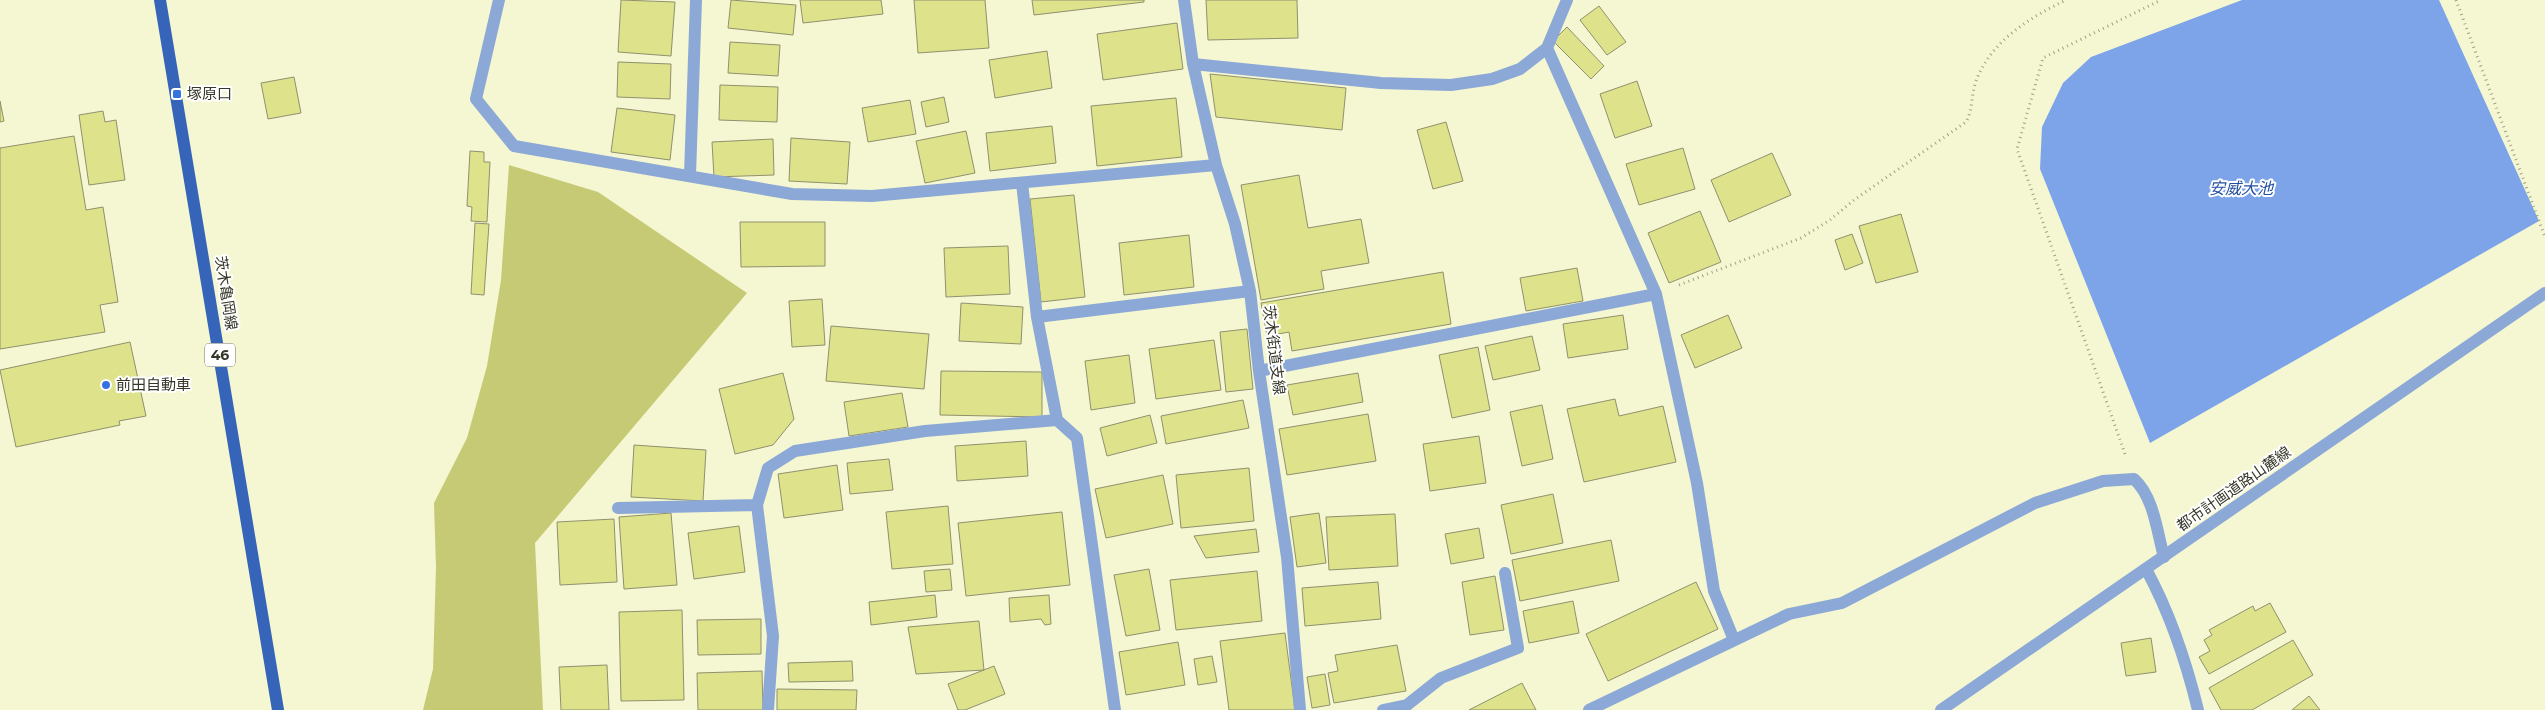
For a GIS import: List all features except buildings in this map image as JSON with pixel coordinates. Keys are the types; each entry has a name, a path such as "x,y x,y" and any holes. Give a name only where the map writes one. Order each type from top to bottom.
{"main road":[{"name":"茨木亀岡線","path":"160,0 278,710"}],"street":[{"path":"499,0 477,85 476,99 514,146 792,194 872,196 1216,165"},
{"path":"690,175 696,0"},
{"name":"茨木街道支線","path":"1184,0 1193,64 1216,165 1235,224 1250,291 1259,371 1287,557 1300,710"},
{"path":"1193,64 1381,83 1451,85 1492,79 1520,69 1547,48 1567,0"},
{"path":"1547,48 1656,294 1698,482 1714,591 1734,640"},
{"path":"1022,183 1036,317 1056,420 1077,438 1115,710"},
{"path":"1036,317 1250,291"},
{"name":"都市計画道路山麓線","path":"1941,710 2545,293"},
{"path":"1259,371 1656,294"},
{"path":"768,710 773,636 757,505 768,468 795,451 925,430 1056,420"},
{"path":"1589,710 1789,614 1842,603 2035,503 2104,481 2134,479 2142,487 2150,505 2164,557"},
{"path":"618,508 757,505"},
{"path":"2146,569 2164,605 2189,674 2198,710"},
{"path":"1383,710 1409,708 1441,678 1518,648 1505,573"}],"path":[{"path":"1656,294 1800,238 1830,220 1854,200 1966,122 1971,114 1976,82 2000,42 2066,0"},
{"path":"2134,479 2017,148 2043,58 2161,0"},
{"path":"2456,0 2545,237"}],"green space":[{"path":"509,165 598,192 747,293 535,543 543,710 423,710 433,669 436,567 434,503 467,438 487,366 501,280"}],"water":[{"name":"安威大池","path":"2242,0 2439,0 2539,221 2150,443 2040,169 2042,127 2063,83 2091,57"}],"place":[{"name":"塚原口","path":"177,94"},
{"name":"前田自動車","path":"106,385"}]}
